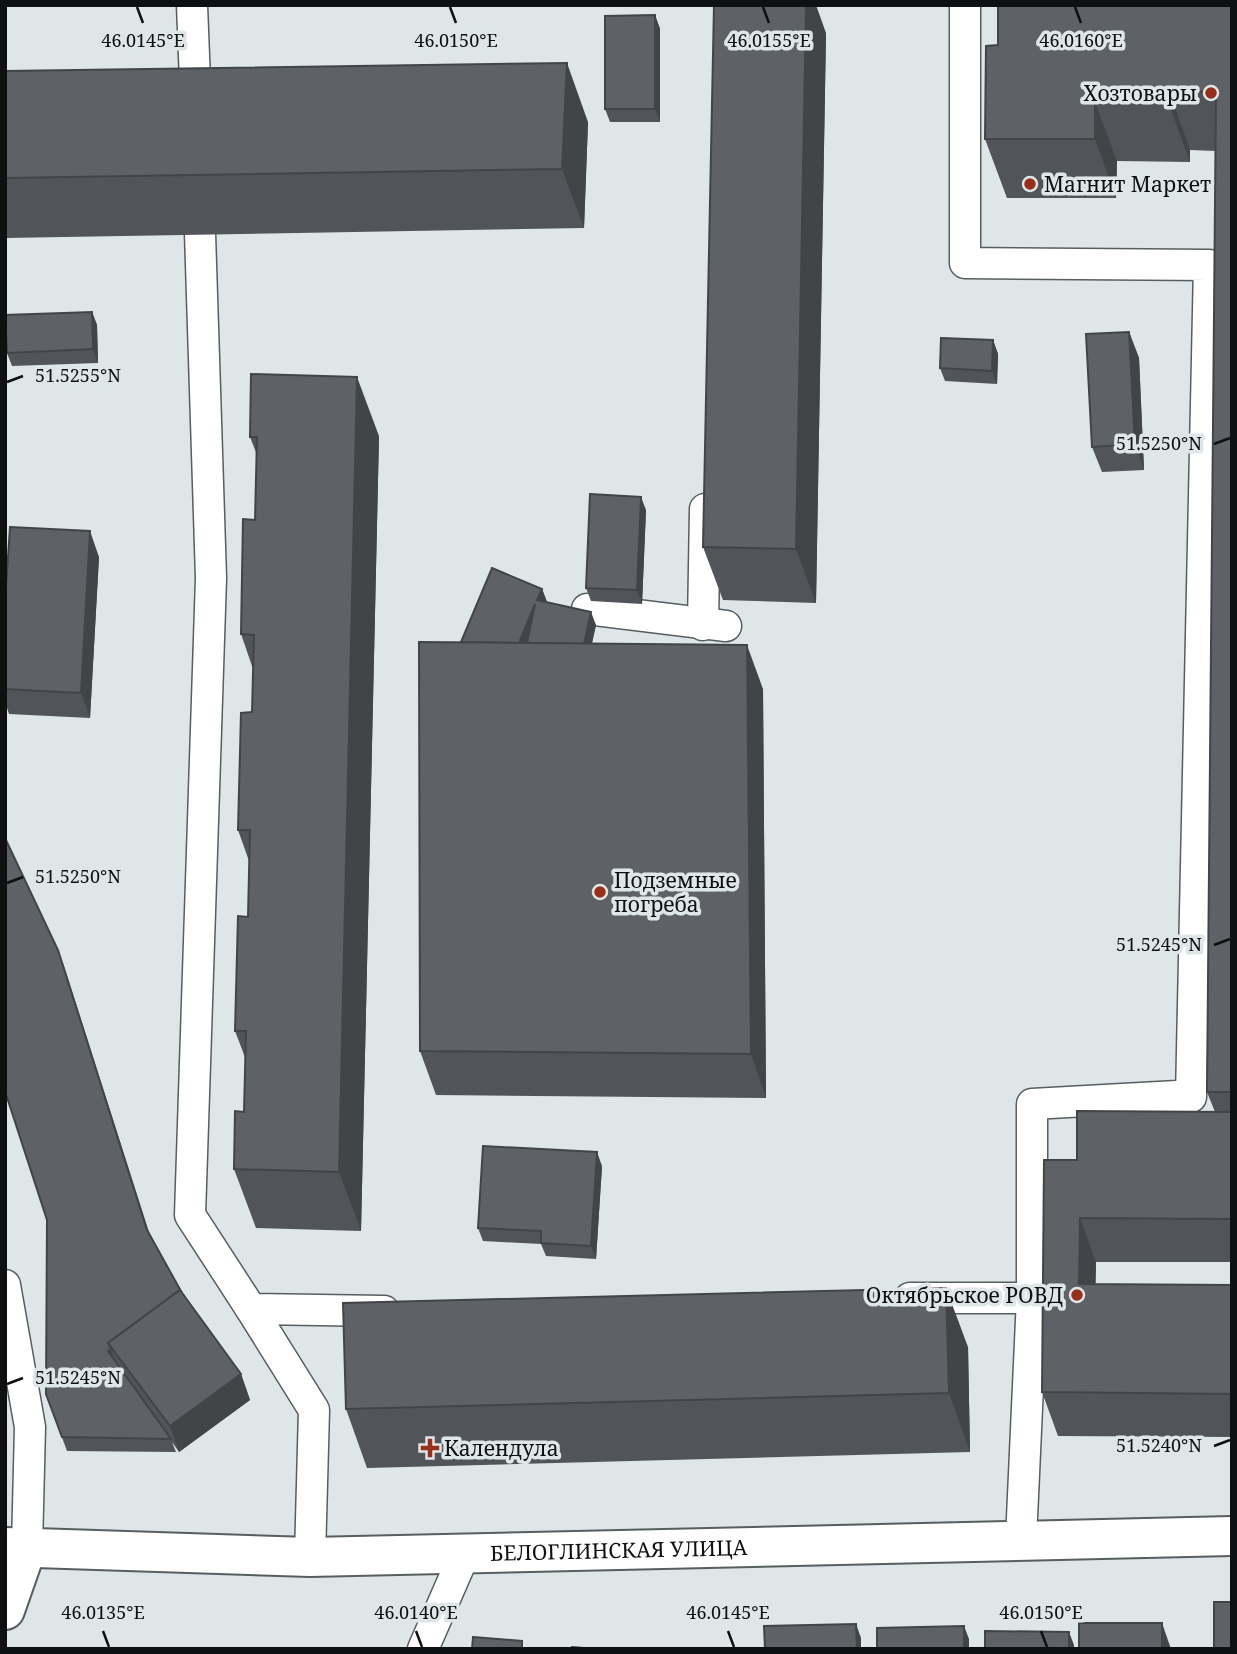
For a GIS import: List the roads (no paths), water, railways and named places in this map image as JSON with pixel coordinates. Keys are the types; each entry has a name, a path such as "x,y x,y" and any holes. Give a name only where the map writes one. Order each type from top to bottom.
{"street":[{"name":"БЕЛОГЛИНСКАЯ УЛИЦА","path":"16,1547 310,1557 1232,1536"},
{"path":"5,1610 16,1547"}],"lane":[{"path":"192,5 197,128"},
{"path":"965,5 965,263 1209,265 1191,1097 1032,1104 1032,1298 1021,1541"},
{"path":"200,233 211,578 190,1215 314,1410 310,1557"},
{"path":"587,609 715,625 706,487"},
{"path":"5,1285 30,1427 16,1547"},
{"path":"877,1298 1032,1298"},
{"path":"251,1310 412,1311"},
{"path":"423,1649 465,1553"}],"place":[{"name":"Хозтовары","path":"1211,93"},
{"name":"Магнит Маркет","path":"1030,184"},
{"name":"Подземные погреба","path":"600,892"},
{"name":"Октябрьское РОВД","path":"1077,1295"},
{"name":"Календула","path":"430,1448"}]}
